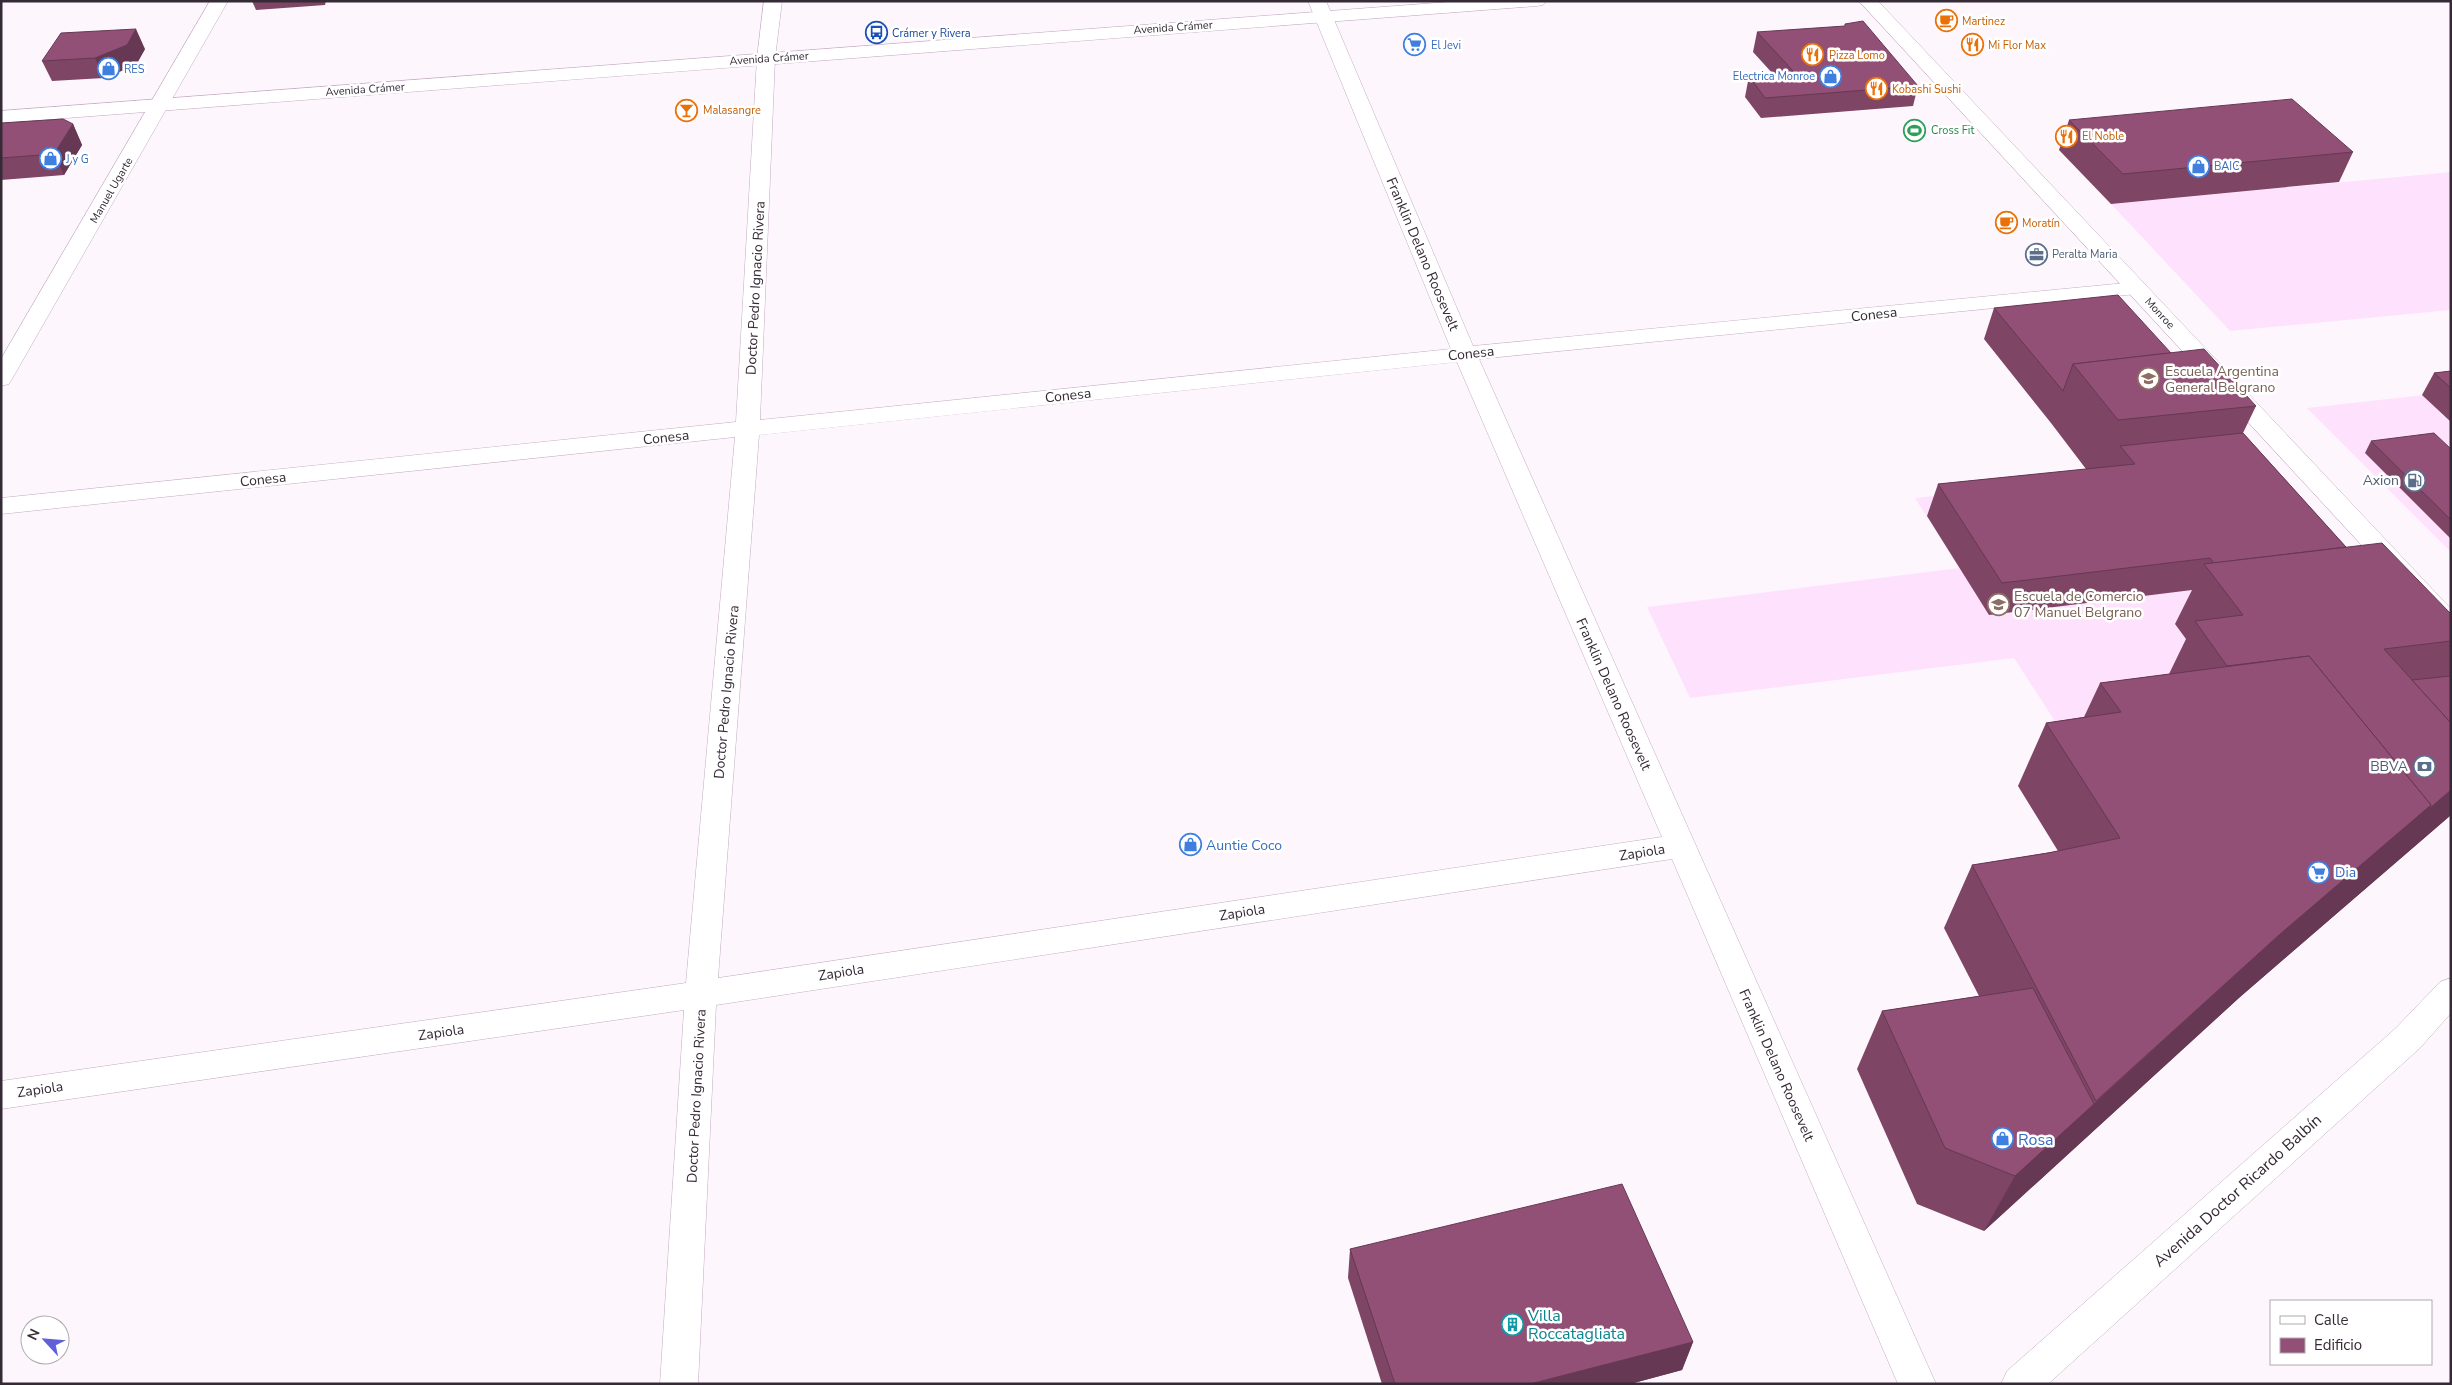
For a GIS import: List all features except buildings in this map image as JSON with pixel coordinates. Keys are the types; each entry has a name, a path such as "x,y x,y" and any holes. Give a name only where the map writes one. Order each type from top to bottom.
{"street":[{"name":"Manuel Ugarte","path":"1,379 219,1"},
{"name":"Doctor Pedro Ignacio Rivera","path":"679,1384 702,994 748,428 766,58 772,31 773,1"},
{"name":"Avenida Crámer","path":"1,117 766,58 1320,9 1537,1"},
{"name":"Monroe","path":"1868,1 2451,626"},
{"name":"Franklin Delano Roosevelt","path":"1320,9 1465,354 1917,1384"},
{"name":"Conesa","path":"1,506 1465,354 2136,288"},
{"name":"Zapiola","path":"1,1095 702,994 1681,846"},
{"name":"Avenida Doctor Ricardo Balbín","path":"2020,1384 2408,1038 2451,992"}],"shaded area":[{"path":"2451,172 2451,310 2230,331 2111,204"},
{"name":"Axion","path":"2451,392 2451,552 2307,408"},
{"name":"Escuela de Comercio 07 Manuel Belgrano","path":"2228,465 2348,602 2176,624 2212,675 2071,746 2014,658 1690,698 1647,607 1959,568 1915,498"}],"place":[{"name":"Martinez","path":"1946,21"},
{"name":"Crámer y Rivera","path":"876,33"},
{"name":"El Jevi","path":"1415,45"},
{"name":"Mi Flor Max","path":"1972,45"},
{"name":"Pizza Lomo","path":"1813,55"},
{"name":"RES","path":"108,69"},
{"name":"Electrica Monroe","path":"1831,76"},
{"name":"Kobashi Sushi","path":"1876,89"},
{"name":"Malasangre","path":"687,110"},
{"name":"Cross Fit","path":"1915,130"},
{"name":"El Noble","path":"2066,136"},
{"name":"J y G","path":"50,159"},
{"name":"BAIC","path":"2198,166"},
{"name":"Moratín","path":"2006,223"},
{"name":"Peralta Maria","path":"2036,254"},
{"name":"Escuela Argentina General Belgrano","path":"2149,379"},
{"name":"Axion","path":"2415,480"},
{"name":"Escuela de Comercio 07 Manuel Belgrano","path":"1998,604"},
{"name":"BBVA","path":"2424,766"},
{"name":"Auntie Coco","path":"1190,845"},
{"name":"Dia","path":"2319,872"},
{"name":"Rosa","path":"2002,1139"},
{"name":"Villa Roccatagliata","path":"1512,1324"}]}
